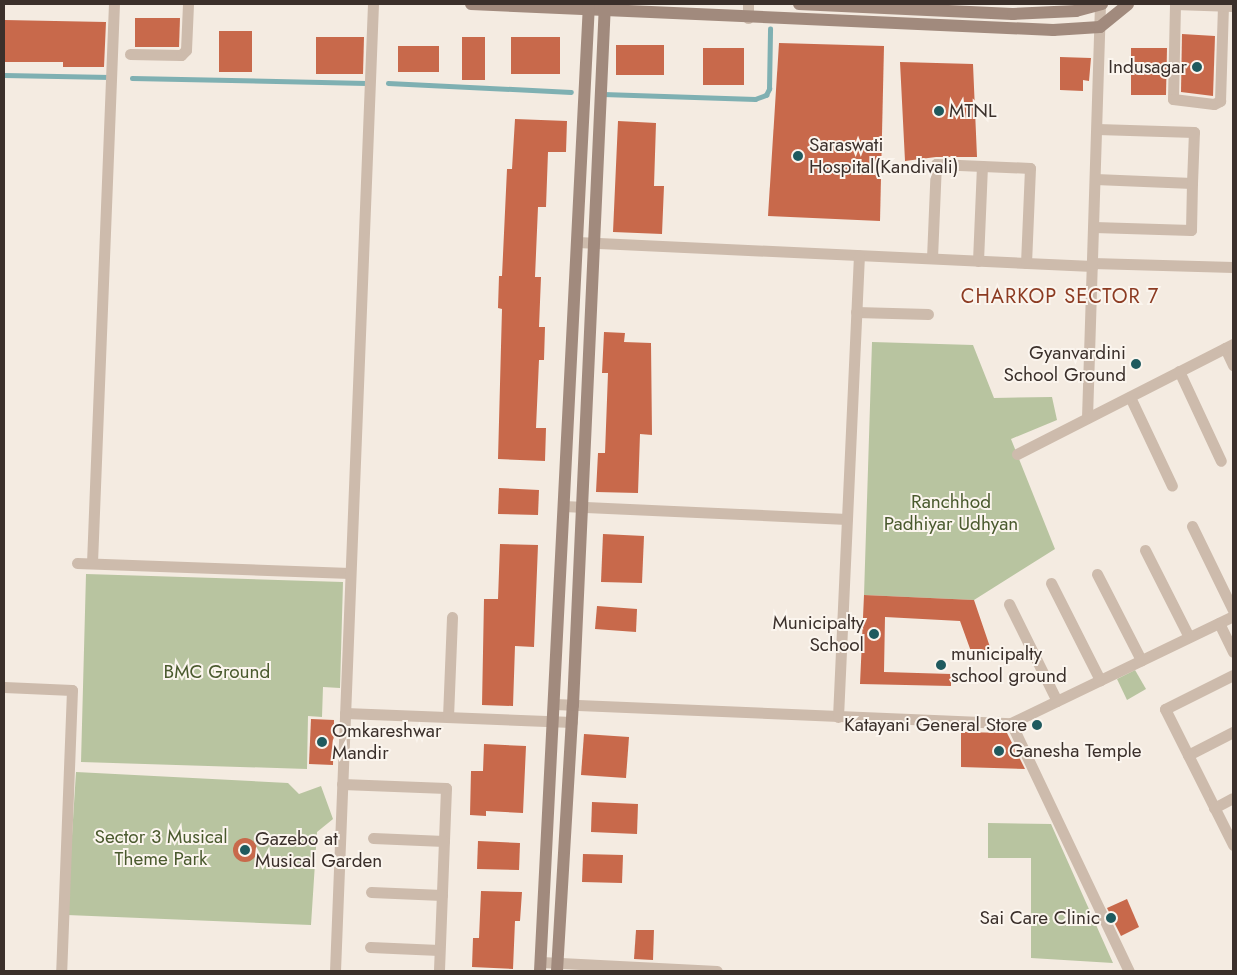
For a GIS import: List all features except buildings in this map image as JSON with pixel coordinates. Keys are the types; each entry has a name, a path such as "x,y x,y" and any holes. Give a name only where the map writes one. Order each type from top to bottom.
{"street":[{"path":"92,563 114,4"},
{"path":"130,54 181,55 186,50 188,4"},
{"path":"335,971 373,4"},
{"path":"471,4 588,6 748,18 1054,30 1100,27 1128,4"},
{"path":"748,4 748,18"},
{"path":"799,4 1012,14 1076,11 1101,4 1086,418"},
{"path":"808,4 809,21"},
{"path":"1175,4 1228,5 1220,101 1214,104 1173,99 1175,4"},
{"path":"588,6 541,967 717,971"},
{"path":"557,967 573,705 605,7"},
{"path":"868,7 868,23"},
{"path":"1094,227 1191,230 1194,132 1096,129"},
{"path":"932,258 936,164 1030,168 1026,263"},
{"path":"978,260 982,166"},
{"path":"1095,179 1192,182"},
{"path":"577,242 1026,263 1233,267"},
{"path":"838,717 859,255"},
{"path":"856,312 928,314"},
{"path":"1016,454 1229,346 1233,365"},
{"path":"1179,371 1220,461"},
{"path":"1130,397 1172,486"},
{"path":"563,506 847,519"},
{"path":"1192,526 1233,610"},
{"path":"1145,550 1189,637"},
{"path":"77,562 350,573"},
{"path":"1097,574 1141,660"},
{"path":"1051,583 1100,680"},
{"path":"1009,604 1057,701"},
{"path":"554,704 1011,723 1233,616"},
{"path":"448,718 452,617"},
{"path":"1219,623 1233,652"},
{"path":"1233,675 1165,709 1233,845"},
{"path":"4,687 72,690 61,971"},
{"path":"345,713 572,722"},
{"path":"1011,723 1129,971"},
{"path":"1188,755 1233,732"},
{"path":"342,784 446,788 438,971"},
{"path":"1214,808 1233,798"},
{"path":"373,838 444,840"},
{"path":"371,892 442,895"},
{"path":"370,948 439,950"}],"green space":[{"name":"Ranchhod Padhiyar Udhyan","path":"872,342 973,345 994,398 1052,397 1057,420 1011,439 1055,549 974,600 864,595"},
{"name":"BMC Ground","path":"86,574 343,582 340,688 323,687 322,717 308,716 307,769 81,762"},
{"path":"1135,670 1146,689 1127,700 1117,679"},
{"name":"Sector 3 Musical Theme Park","path":"76,772 288,783 299,794 321,786 333,819 317,832 311,925 67,915"},
{"path":"988,823 1051,824 1113,963 1031,958 1031,858 988,858"}],"waterway":[{"path":"603,94 755,99 766,95 769,89 770,29"},
{"path":"4,75 110,77"},
{"path":"132,78 366,83"},
{"path":"388,83 571,92"}],"place":[{"name":"Indusagar","path":"1197,67"},
{"name":"MTNL","path":"939,111"},
{"name":"Saraswati Hospital(Kandivali)","path":"798,156"},
{"name":"Gyanvardini School Ground","path":"1136,364"},
{"name":"Municipalty School","path":"874,634"},
{"name":"municipalty school ground","path":"941,665"},
{"name":"Katayani General Store","path":"1037,725"},
{"name":"Omkareshwar Mandir","path":"322,742"},
{"name":"Ganesha Temple","path":"999,751"},
{"name":"Gazebo at Musical Garden","path":"245,850"},
{"name":"Sai Care Clinic","path":"1111,918"}],"district":[{"name":"CHARKOP SECTOR 7","path":"1060,296"}]}
